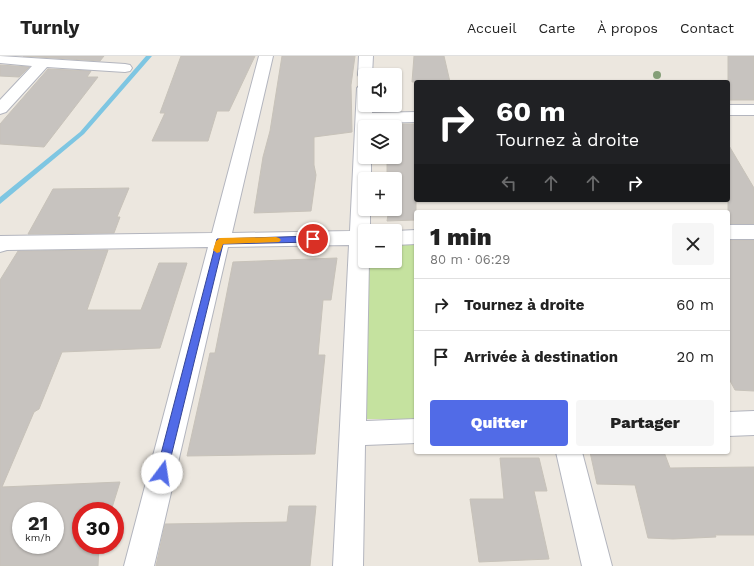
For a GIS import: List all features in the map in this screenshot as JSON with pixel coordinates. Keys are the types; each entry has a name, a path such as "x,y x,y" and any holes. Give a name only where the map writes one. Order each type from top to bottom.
{"street":[{"path":"139,566 266,56"},
{"path":"366,56 366,68"},
{"path":"0,59 125,68"},
{"path":"0,109 43,62"},
{"path":"730,110 754,110"},
{"path":"362,224 364,112"},
{"path":"364,118 414,116"},
{"path":"730,232 754,232"},
{"path":"402,238 414,237"},
{"path":"0,245 2,243 358,238"},
{"path":"348,566 352,433 360,268"},
{"path":"730,424 754,423"},
{"path":"352,433 414,431"},
{"path":"569,454 597,566"}],"green space":[{"path":"402,244 414,244 414,419 363,419 365,268 402,268"}],"building":[{"path":"23,56 104,56 100,61"},
{"path":"181,56 255,56 229,111 217,111 208,141 152,141 165,113 160,113"},
{"path":"282,56 355,56 351,85 352,132 314,137 314,165 316,175 311,211 254,213 263,157 270,131"},
{"path":"414,56 444,56 450,80 414,80 414,82 412,82"},
{"path":"728,56 754,56 754,100 730,100 730,80 728,80"},
{"path":"0,65 29,67 19,77 0,76"},
{"path":"48,69 91,71 87,77 98,77 44,147 0,144 0,124"},
{"path":"402,124 414,124 414,202 416,202 416,210 414,210 414,220 387,221 388,216 402,216 402,172 387,172 387,164 402,164"},
{"path":"730,147 754,188 754,224 730,224 730,210 728,210 728,202 730,202"},
{"path":"129,188 117,217 120,217 114,233 28,234 53,189"},
{"path":"730,240 754,240 754,391 735,390 730,381"},
{"path":"108,250 87,310 141,310 159,263 187,263 160,348 62,352 39,409 34,412 2,487 120,482 114,502 72,502 72,554 99,554 98,566 0,566 0,280 18,251"},
{"path":"337,258 331,300 323,300 318,355 325,355 315,454 187,456 210,353 215,353 233,262"},
{"path":"590,454 665,454 670,468 754,467 754,535 715,535 716,537 673,539 648,538 635,485 597,484"},
{"path":"500,458 539,458 547,491 534,491 549,559 479,562 470,499 504,499"},
{"path":"289,506 316,506 310,566 156,566 165,524 287,522"}],"waterway":[{"path":"0,201 82,133 149,56"}],"slow traffic":[{"path":"217,250 220,241 276,240"}],"route":[{"path":"162,473 220,241 313,239"}]}
